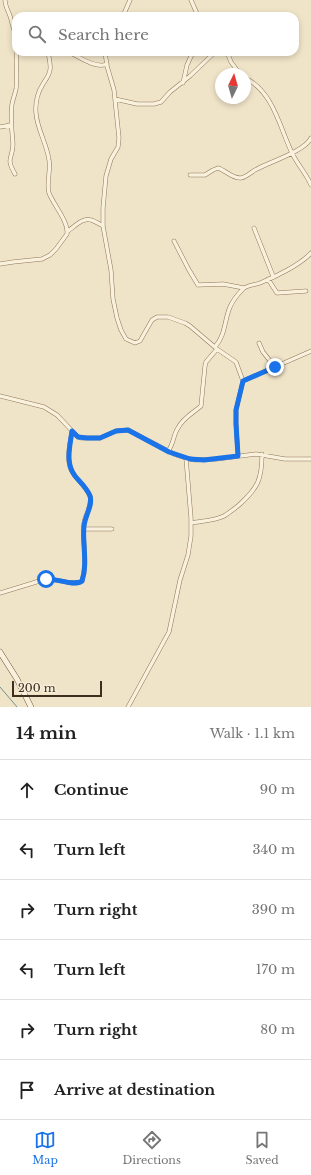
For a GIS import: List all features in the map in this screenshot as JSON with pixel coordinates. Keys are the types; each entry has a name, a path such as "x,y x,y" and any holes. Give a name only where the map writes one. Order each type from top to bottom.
{"street":[{"path":"5,0 12,24"},
{"path":"125,12 130,0"},
{"path":"191,0 196,12"},
{"path":"15,174 10,163 13,147 11,126 12,104 16,88 17,56"},
{"path":"49,56 50,71 37,98 36,112 38,126 49,160 50,168 48,190 68,231"},
{"path":"77,56 101,66 107,64"},
{"path":"106,56 114,87 119,127 118,147 108,165 103,208 103,226 111,270 113,299 117,318 126,339 135,343 140,341 152,320 157,317 163,317 185,323 236,362 243,381 236,410 238,456"},
{"path":"183,83 191,56"},
{"path":"115,99 137,104 161,102 170,92 183,83 212,56"},
{"path":"229,56 236,68"},
{"path":"251,80 269,100 292,153 311,185"},
{"path":"0,127 11,126"},
{"path":"190,175 205,175 218,168 235,177 241,178 292,153 308,143 311,138"},
{"path":"0,264 42,259 50,255 66,237 68,231 83,220 92,220 103,226"},
{"path":"254,228 273,276"},
{"path":"174,241 198,285 223,284 244,288"},
{"path":"168,452 172,447 174,435 180,424 201,406 206,362 220,341 230,307 234,300 244,288 268,279 304,260 311,253"},
{"path":"268,279 277,293 306,291"},
{"path":"258,343 275,367"},
{"path":"243,381 311,350"},
{"path":"0,396 44,407 57,415 78,437 100,438 116,431 128,430 168,452 186,458 204,460 262,454 285,459 311,459"},
{"path":"0,593 46,579 78,584 83,578 85,565 84,520 89,507 90,499 87,491 72,472 70,467 69,458 72,431"},
{"path":"191,523 224,516 251,494 260,479 262,454"},
{"path":"128,707 169,632 180,580 188,555 191,536 191,523 186,458"},
{"path":"84,529 112,529"},
{"path":"0,652 17,679 30,707"}],"waterway":[{"path":"0,687 17,707"}],"route":[{"path":"46,579 78,584 83,578 85,565 84,524 89,507 90,496 70,467 69,458 72,431 81,438 100,438 112,432 128,430 169,452 181,457 195,460 238,456 236,410 243,381 275,367"}]}
